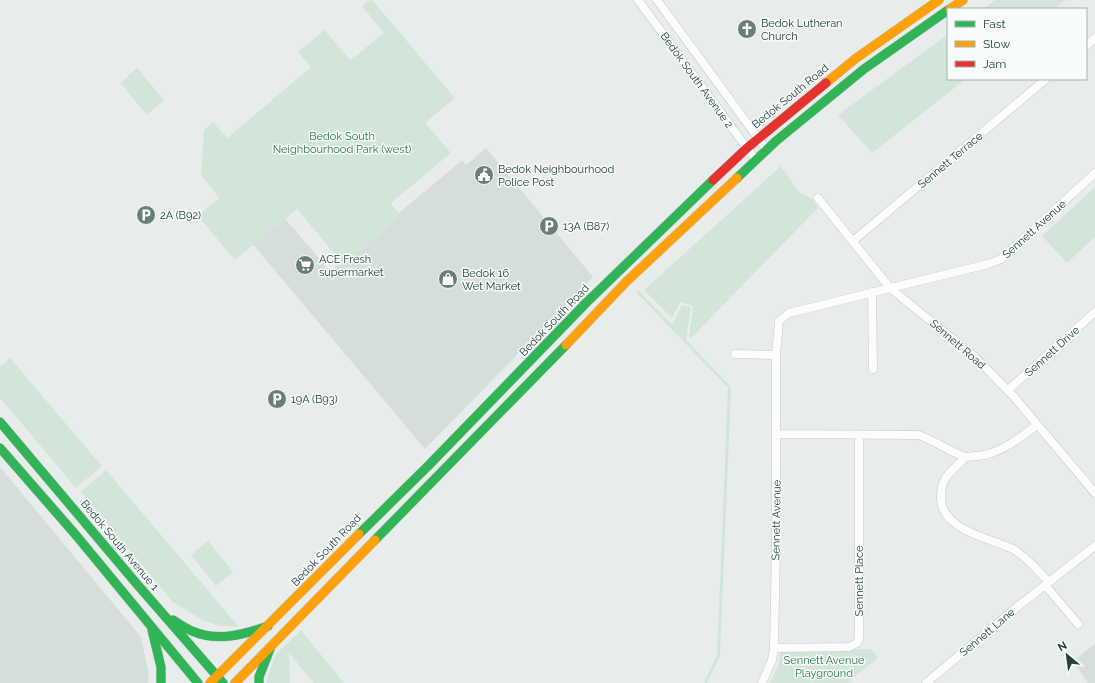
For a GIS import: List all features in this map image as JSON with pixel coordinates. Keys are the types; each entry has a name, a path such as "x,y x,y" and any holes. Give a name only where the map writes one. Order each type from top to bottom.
{"main road":[{"name":"Bedok South Road","path":"210,683 220,680 268,626 429,465 581,308 747,148 855,59 939,0"},
{"path":"952,8 963,0"},
{"path":"235,683 510,404 627,281 755,159 864,69 947,11"},
{"path":"644,246 650,249 653,256"},
{"name":"Bedok South Avenue 1","path":"0,422 220,680"},
{"path":"0,448 75,534 198,683"},
{"path":"161,612 192,632 208,636 226,637 239,635 268,626"},
{"path":"151,626 160,668 161,683"},
{"path":"259,683 259,677 270,649"}],"street":[{"name":"Bedok South Avenue 2","path":"638,0 755,159"},
{"name":"Bedok South Avenue 2","path":"657,0 766,149"},
{"path":"1087,45 1095,38"},
{"name":"Sennett Terrace","path":"853,241 1045,80"},
{"name":"Sennett Avenue","path":"762,683 772,660 774,648 777,434 776,355 779,321 789,313 988,264 1001,259 1095,173"},
{"name":"Sennett Road","path":"818,198 890,288 975,357 1008,390 1095,493"},
{"path":"872,292 873,369"},
{"name":"Sennett Drive","path":"1008,390 1095,312"},
{"path":"735,354 776,355"},
{"path":"777,434 918,435 938,443 954,453 966,457 985,455 1000,450 1017,441 1037,425"},
{"name":"Sennett Place","path":"774,648 849,647 856,643 859,638 859,435"},
{"path":"966,457 945,479 941,490 941,502 947,515 959,527 1014,550 1024,557 1047,583 1078,624"},
{"name":"Sennett Lane","path":"926,683 1047,583 1095,546"}],"shaded area":[{"path":"486,148 593,277 425,449 251,242 282,215 330,271 462,160 466,165"},
{"path":"0,467 141,637 149,676 148,683 0,683"},
{"path":"1095,644 1095,683 1088,683 1073,661"}],"green space":[{"name":"Bedok South Neighbourhood Park (west)","path":"372,0 455,98 425,123 451,153 391,203 401,217 344,265 297,209 235,260 198,216 219,198 201,175 204,130 213,122 227,138 311,67 298,52 325,30 350,60 384,33 362,6"},
{"path":"995,0 1066,0 1055,8 984,8"},
{"path":"947,35 947,80 965,80 872,153 838,115"},
{"path":"137,68 164,100 147,115 120,83"},
{"path":"781,166 799,192 813,199 818,208 691,338 689,336 693,306 680,302 672,318 644,290"},
{"path":"1095,187 1095,237 1067,263 1042,236"},
{"path":"638,290 672,325 682,305 691,307 686,340 731,387 720,656 707,683 704,683 717,655 728,388 636,292"},
{"path":"10,358 102,466 76,488 0,398 0,367"},
{"path":"106,470 239,627 220,626 204,621 173,602 81,492"},
{"path":"208,541 233,572 216,586 191,555"},
{"path":"301,630 344,683 314,683 289,653 290,683 267,683 276,654"},
{"name":"Sennett Avenue Playground","path":"871,649 878,658 847,683 770,683 779,664 780,650"}],"traffic: fast":[{"path":"737,178 776,141 864,69 947,11"},
{"path":"359,534 429,465 587,302 713,180"},
{"path":"375,540 566,345"},
{"path":"0,422 223,683"},
{"path":"0,448 75,534 198,683"},
{"path":"173,620 192,631 220,637 249,632 268,626"},
{"path":"152,630 161,667 161,683"},
{"path":"259,683 259,677 270,649"}],"traffic: slow":[{"path":"826,83 855,59 939,0"},
{"path":"951,8 963,0"},
{"path":"566,345 627,281 737,178"},
{"path":"210,683 359,534"},
{"path":"235,683 375,540"}],"traffic: jam":[{"path":"713,180 747,148 826,83"}],"place":[{"name":"Bedok Lutheran Church","path":"747,29"},
{"name":"Bedok Neighbourhood Police Post","path":"484,175"},
{"name":"2A (B92)","path":"146,215"},
{"name":"13A (B87)","path":"549,226"},
{"name":"ACE Fresh supermarket","path":"305,265"},
{"name":"Bedok 16 Wet Market","path":"448,279"},
{"name":"19A (B93)","path":"277,399"}]}
